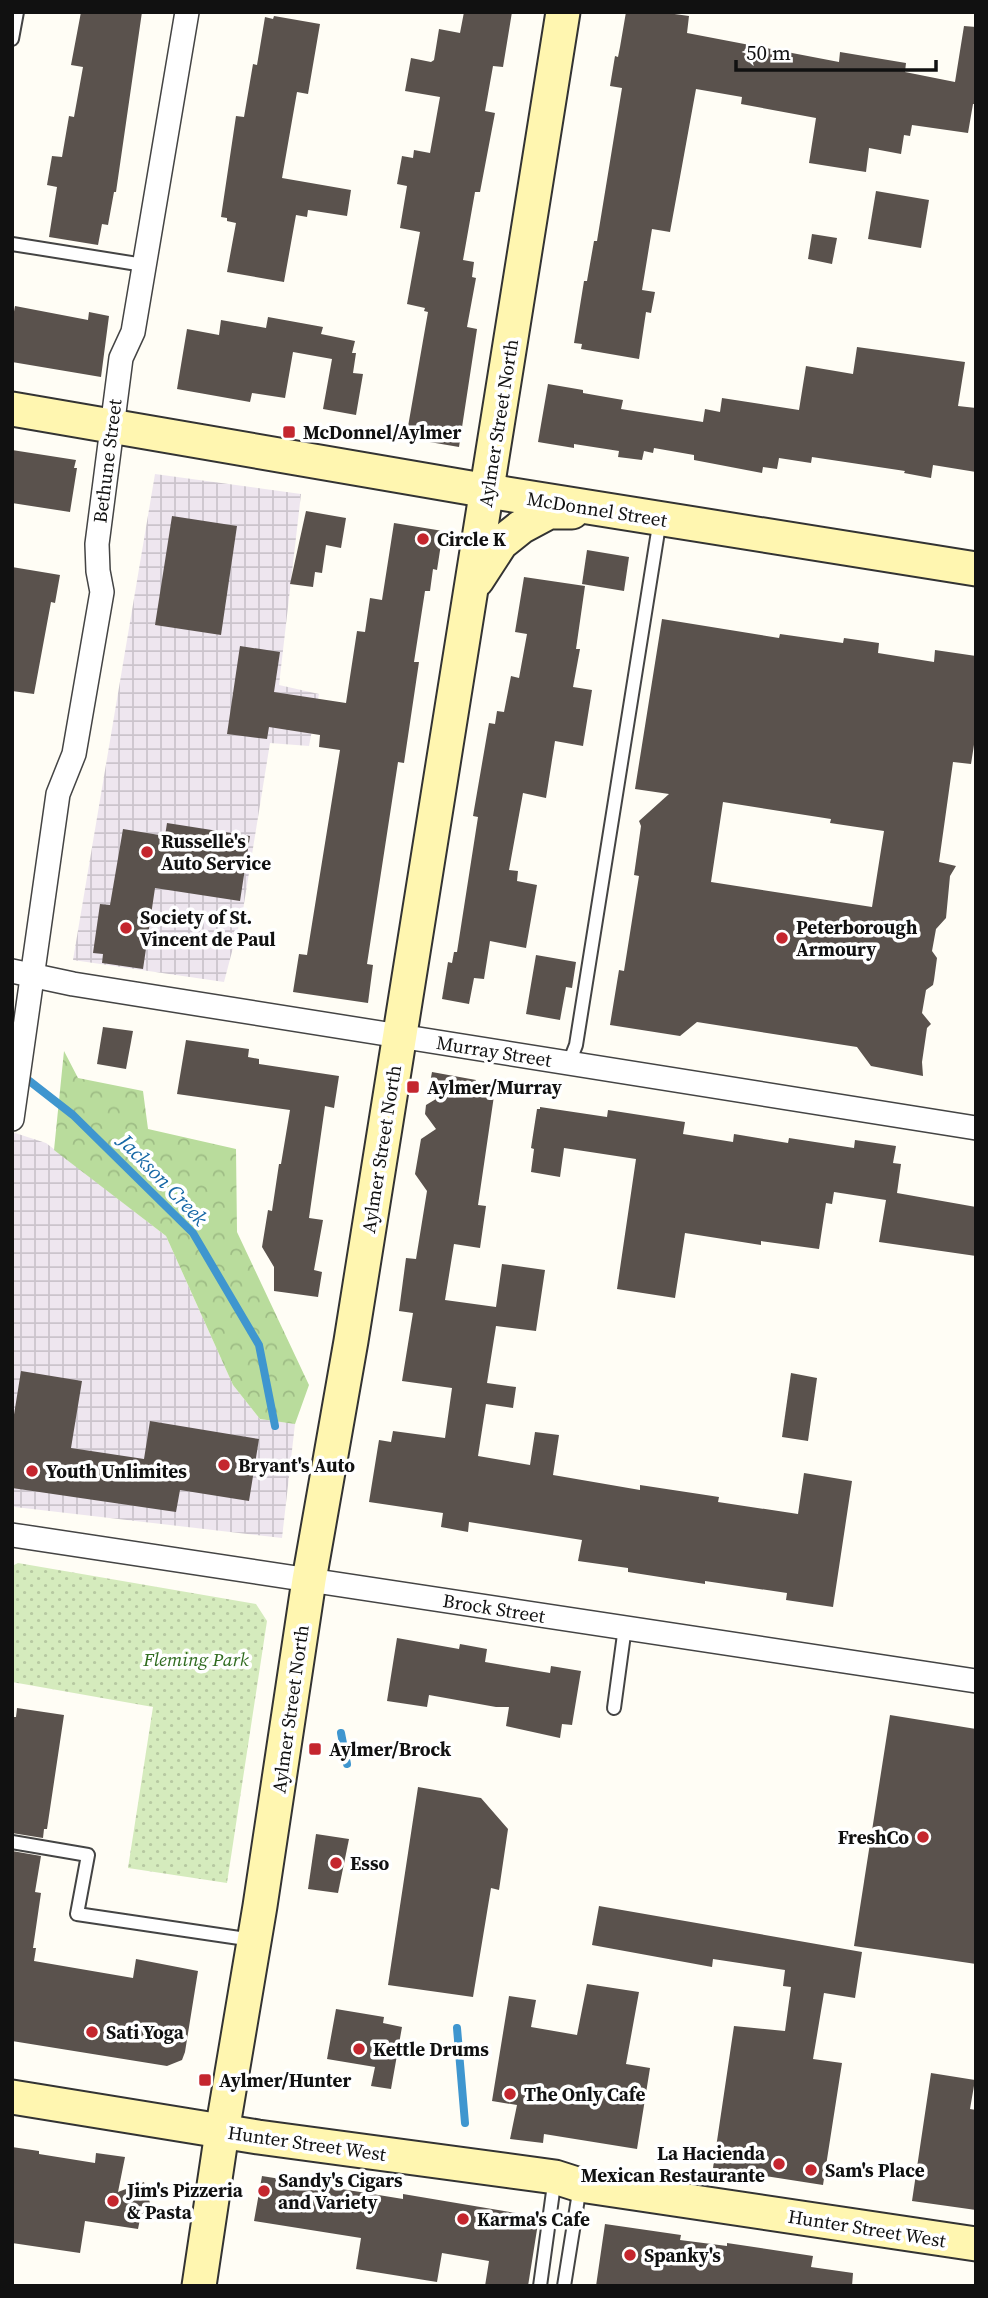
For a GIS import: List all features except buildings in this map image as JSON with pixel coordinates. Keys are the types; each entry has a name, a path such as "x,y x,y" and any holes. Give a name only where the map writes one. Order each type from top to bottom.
{"street":[{"name":"Bethune Street","path":"23,973 58,794 74,754 102,592 97,544 121,358 133,332 187,12"},
{"name":"Aylmer Street North","path":"199,2286 309,1580 351,1341 563,12"},
{"name":"McDonnel Street","path":"12,409 488,491 976,569"},
{"path":"470,589 501,543 521,527 549,512 624,513"},
{"path":"12,1119 28,1011 23,973"},
{"name":"Murray Street","path":"23,973 73,984 976,1128"},
{"name":"Brock Street","path":"12,1535 976,1681"},
{"name":"Hunter Street West","path":"12,2097 222,2132 568,2181 976,2244"}],"lane":[{"path":"12,39 17,12"},
{"path":"12,244 144,265"},
{"path":"569,1063 576,1045 660,519"},
{"path":"614,1708 625,1627"},
{"path":"12,1842 88,1855 77,1914 255,1940"},
{"path":"540,2286 568,2181"},
{"path":"564,2286 568,2181"}],"shaded area":[{"path":"155,474 301,494 279,685 319,694 309,746 270,743 243,910 224,982 73,960"},
{"path":"12,1132 46,1143 166,1236 233,1385 260,1419 295,1424 282,1538 15,1507 12,1504"}],"green space":[{"path":"64,1051 78,1078 143,1091 148,1129 236,1149 237,1232 309,1385 295,1424 260,1419 233,1385 166,1236 54,1150"},
{"name":"Fleming Park","path":"18,1563 256,1604 267,1621 227,1883 128,1868 153,1707 12,1682 12,1566"}],"waterway":[{"name":"Jackson Creek","path":"23,1076 73,1115 193,1233 259,1345 275,1426"},
{"path":"341,1733 347,1764"},
{"name":"Jackson Creek","path":"457,2028 465,2123"}],"place":[{"name":"McDonnel/Aylmer","path":"289,432"},
{"name":"Circle K","path":"423,539"},
{"name":"Russelle's Auto Service","path":"147,852"},
{"name":"Society of St. Vincent de Paul","path":"126,928"},
{"name":"Peterborough Armoury","path":"782,938"},
{"name":"Aylmer/Murray","path":"413,1087"},
{"name":"Bryant's Auto","path":"224,1465"},
{"name":"Youth Unlimites","path":"32,1471"},
{"name":"Aylmer/Brock","path":"315,1749"},
{"name":"FreshCo","path":"923,1837"},
{"name":"Esso","path":"336,1863"},
{"name":"Sati Yoga","path":"92,2032"},
{"name":"Kettle Drums","path":"359,2049"},
{"name":"Aylmer/Hunter","path":"205,2080"},
{"name":"The Only Cafe","path":"510,2094"},
{"name":"La Hacienda Mexican Restaurante","path":"779,2164"},
{"name":"Sam's Place","path":"811,2170"},
{"name":"Sandy's Cigars and Variety","path":"264,2191"},
{"name":"Jim's Pizzeria & Pasta","path":"113,2201"},
{"name":"Karma's Cafe","path":"463,2219"},
{"name":"Spanky's","path":"630,2255"}]}
